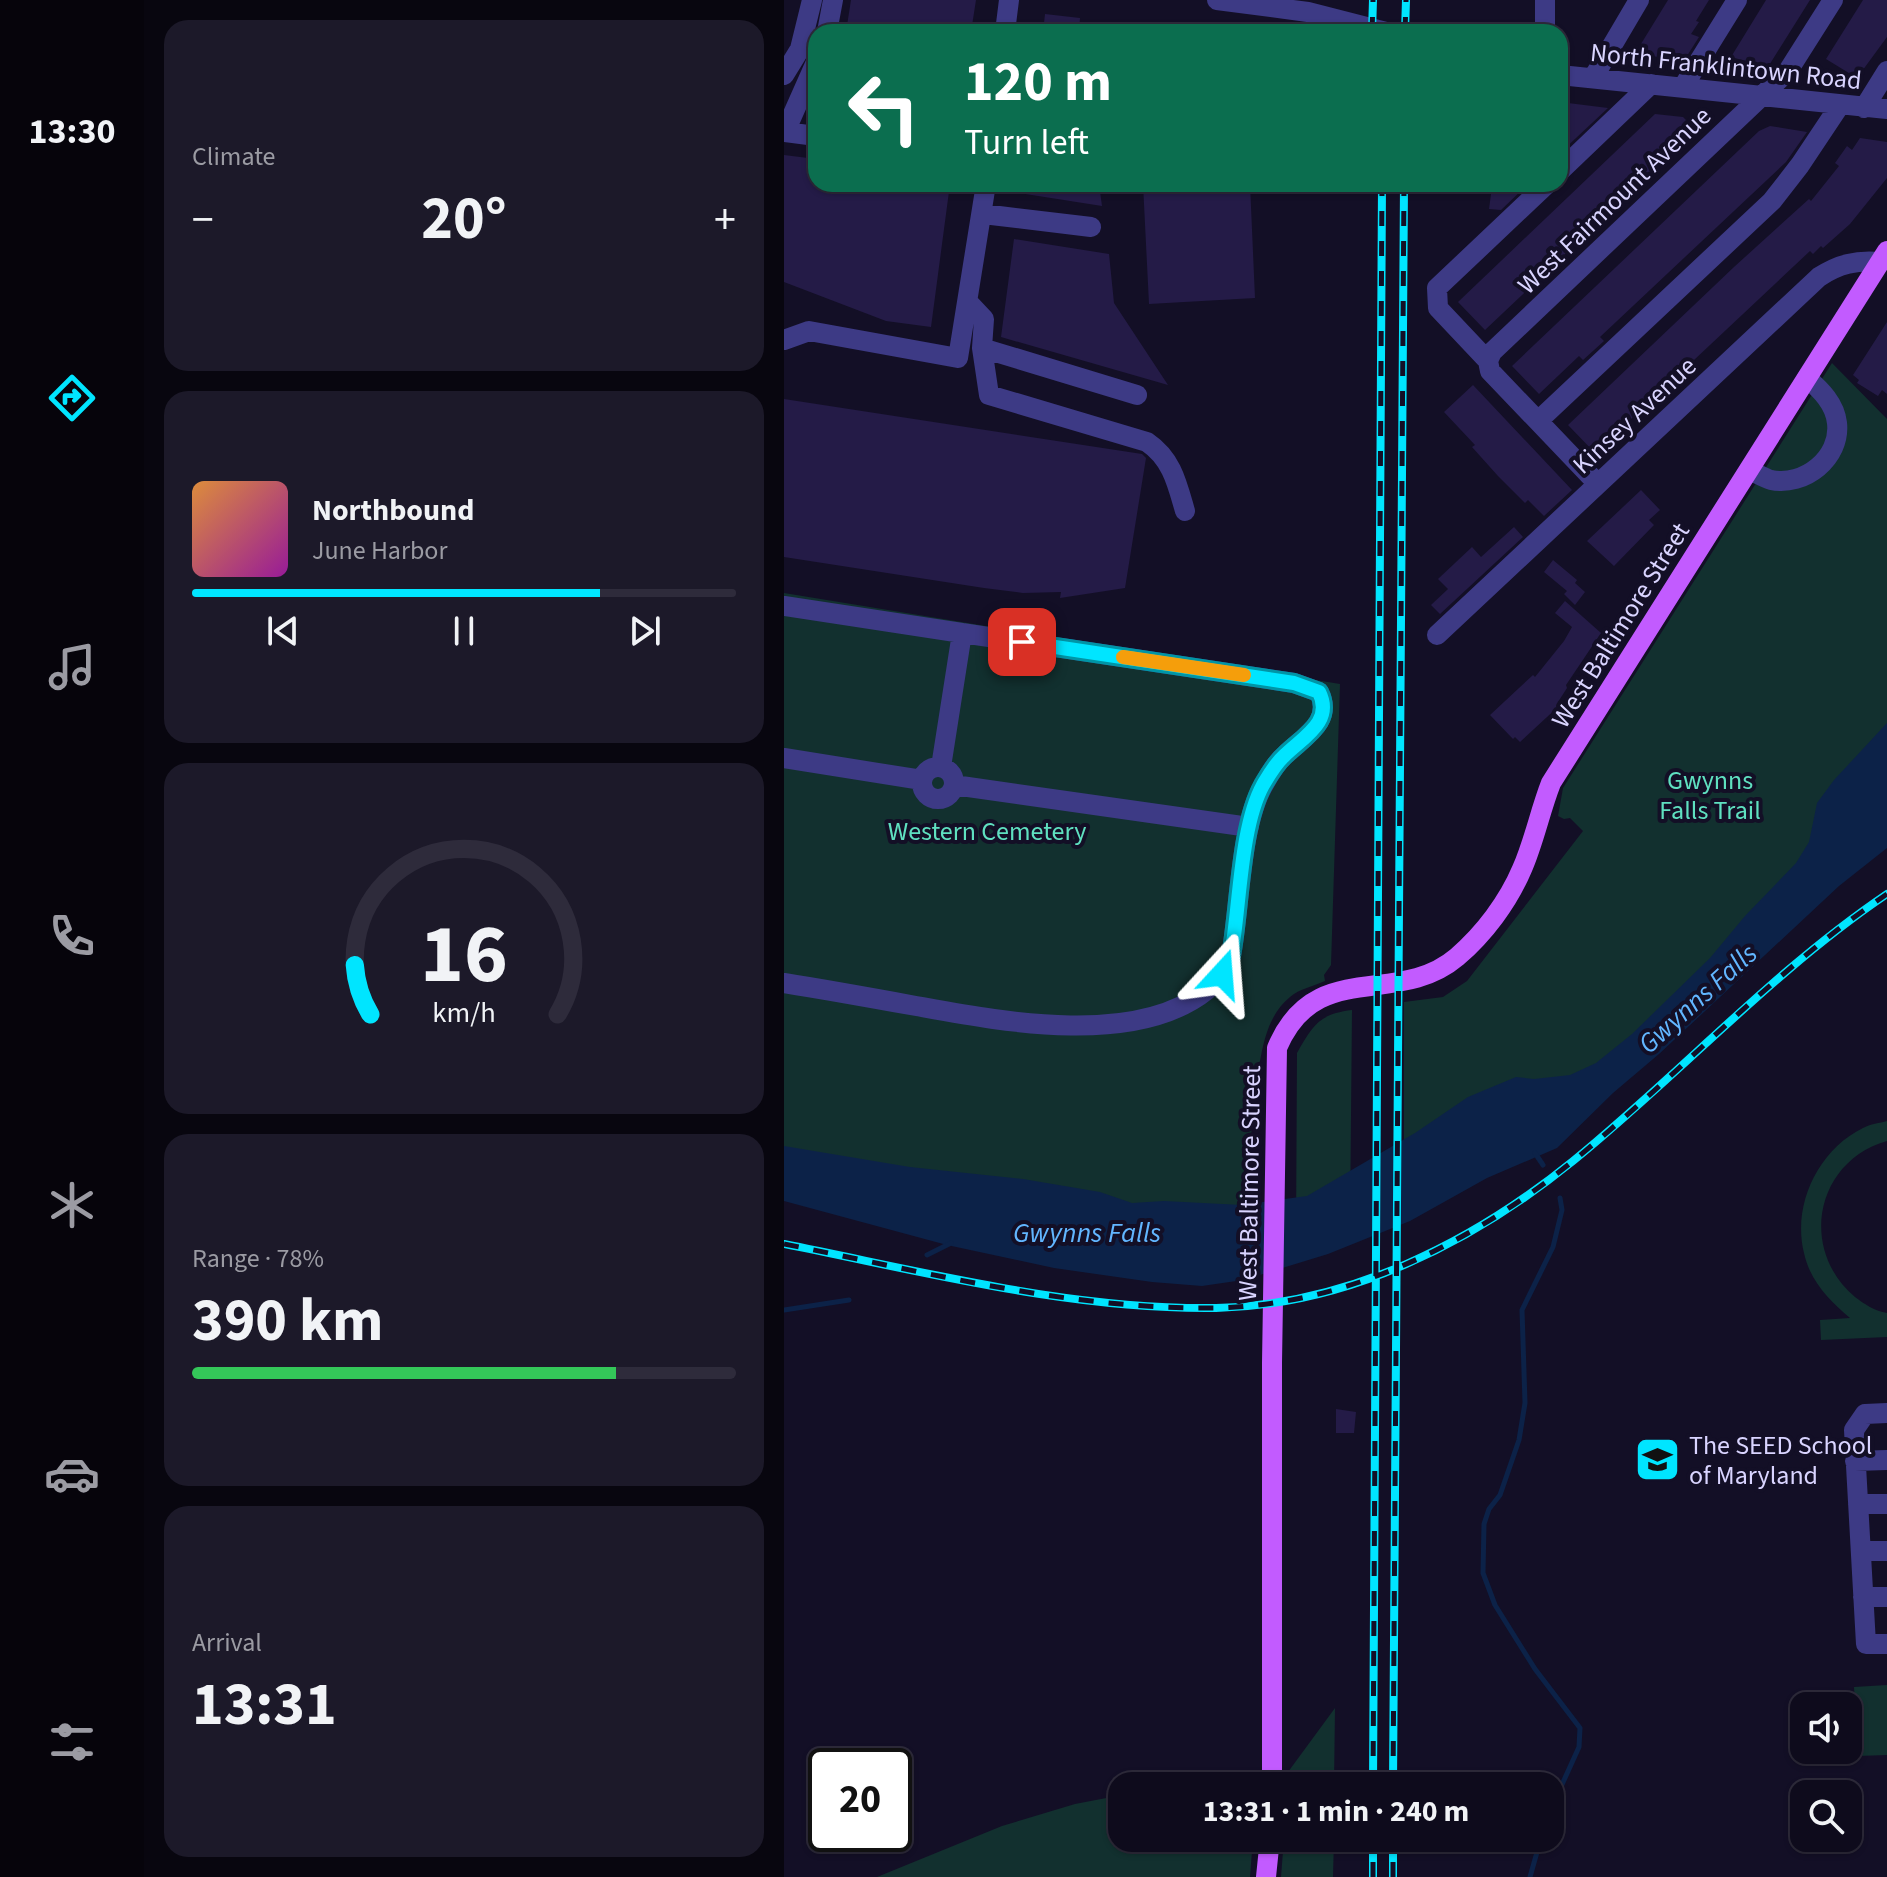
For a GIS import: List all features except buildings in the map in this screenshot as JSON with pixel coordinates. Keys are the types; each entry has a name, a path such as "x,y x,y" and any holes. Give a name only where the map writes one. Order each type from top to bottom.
{"main road":[{"name":"West Baltimore Street","path":"1272,1772 1272,1363 1277,1048 1296,1014 1311,1002 1331,993 1409,980 1436,972 1456,958 1491,920 1522,869 1551,783 1884,257"},
{"path":"1266,1877 1269,1852"}],"street":[{"path":"828,24 833,0"},
{"path":"1006,24 1009,0"},
{"path":"1217,0 1308,12 1355,24"},
{"path":"1545,0 1545,24"},
{"path":"1593,78 1639,0"},
{"path":"1683,87 1737,0"},
{"name":"West Fairmount Avenue","path":"1488,361 1492,352 1788,71 1833,0"},
{"path":"805,1 785,132 808,135"},
{"path":"784,75 799,54"},
{"path":"1864,108 1887,71"},
{"name":"North Franklintown Road","path":"1568,76 1887,109"},
{"path":"1568,163 1651,84"},
{"path":"1538,421 1772,201 1840,105"},
{"path":"784,340 809,331 958,358 985,192"},
{"path":"1539,192 1437,288 1438,308 1488,361 1490,371 1598,484"},
{"path":"983,214 1091,227"},
{"name":"Kinsey Avenue","path":"1437,635 1819,277 1846,263 1884,257"},
{"path":"968,302 984,319 982,348 989,395 1147,442 1161,452 1173,470 1185,511"},
{"path":"982,348 1137,395"},
{"path":"1749,470 1771,480 1808,476 1822,463 1836,442 1837,422 1831,406 1824,393 1807,378"},
{"path":"784,606 1294,683 1319,692 1324,702 1319,723 1270,772 1260,790 1249,827 1231,956 1222,974 1209,989 1190,1002 1167,1012 1133,1020 1072,1025 1027,1024 784,983"},
{"path":"941,767 962,633"},
{"path":"784,758 922,780"},
{"path":"941,767 949,771 954,785 951,793 935,799 927,795 922,780 926,772 941,767"},
{"path":"954,785 1249,827"},
{"path":"1887,1413 1865,1414 1854,1430 1866,1644 1887,1644"},
{"path":"1855,1461 1887,1460"},
{"path":"1858,1504 1887,1504"},
{"path":"1861,1551 1887,1551"},
{"path":"1863,1597 1887,1597"}],"green space":[{"name":"Gwynns Falls Trail","path":"1832,363 1887,419 1887,747 1810,881 1643,1046 1404,1173 1404,1002 1443,997 1467,981 1583,831 1570,818 1558,816 1563,788"},
{"name":"Western Cemetery","path":"784,593 1340,684 1331,965 1324,975 1325,981 1294,994 1276,1013 1267,1032 1258,1072 1252,1077 1250,1248 784,1180"},
{"path":"1352,1010 1350,1224 1296,1233 1297,1053 1318,1022 1332,1014"},
{"path":"1887,1121 1887,1141 1863,1151 1844,1167 1831,1186 1823,1208 1821,1232 1826,1255 1837,1277 1858,1300 1887,1313 1887,1337 1821,1340 1820,1320 1850,1318 1821,1289 1807,1263 1801,1235 1806,1198 1821,1165 1833,1150 1863,1128"},
{"path":"1887,1685 1887,1755 1862,1756 1862,1692 1854,1692 1854,1687"},
{"path":"1335,1708 1334,1772 1288,1772"},
{"path":"1108,1798 1108,1852 1252,1852 1250,1877 877,1877 1002,1826 1075,1804"},
{"path":"1283,1852 1334,1852 1333,1877 1281,1877"}],"water":[{"name":"Gwynns Falls","path":"1887,723 1887,848 1839,886 1557,1148 1487,1178 1410,1221 1328,1254 1243,1280 1202,1286 1054,1268 947,1245 784,1201 784,1146 910,1167 1023,1179 1100,1192 1132,1203 1164,1201 1242,1205 1307,1196 1415,1133 1468,1097 1516,1077 1534,1079 1570,1075 1596,1063 1632,1034 1710,958 1796,863 1809,842 1817,803"}],"waterway":[{"path":"1535,1153 1543,1165"},
{"path":"1560,1198 1562,1210 1553,1247 1522,1310 1525,1403 1519,1440 1500,1495 1489,1509 1484,1524 1483,1573 1495,1605 1535,1669 1580,1728 1579,1747 1564,1780"},
{"path":"927,1255 951,1243"},
{"path":"784,1310 849,1300"},
{"path":"1530,1877 1537,1852"}],"railway":[{"path":"1372,24 1373,0"},
{"path":"1405,24 1406,0"},
{"path":"1373,1772 1382,192"},
{"path":"1393,1772 1404,192"},
{"path":"784,1244 998,1287 1107,1303 1161,1307 1216,1308 1265,1304 1360,1282 1450,1243 1534,1191 1613,1128 1805,956 1887,894"},
{"path":"1373,1852 1373,1877"},
{"path":"1393,1852 1393,1877"}],"slow traffic":[{"path":"1123,657 1244,675"}],"place":[{"name":"The SEED School of Maryland","path":"1658,1460"}],"route":[{"path":"1022,642 1294,683 1319,692 1324,702 1319,723 1284,756 1260,790 1249,827 1231,956 1222,974"}]}
